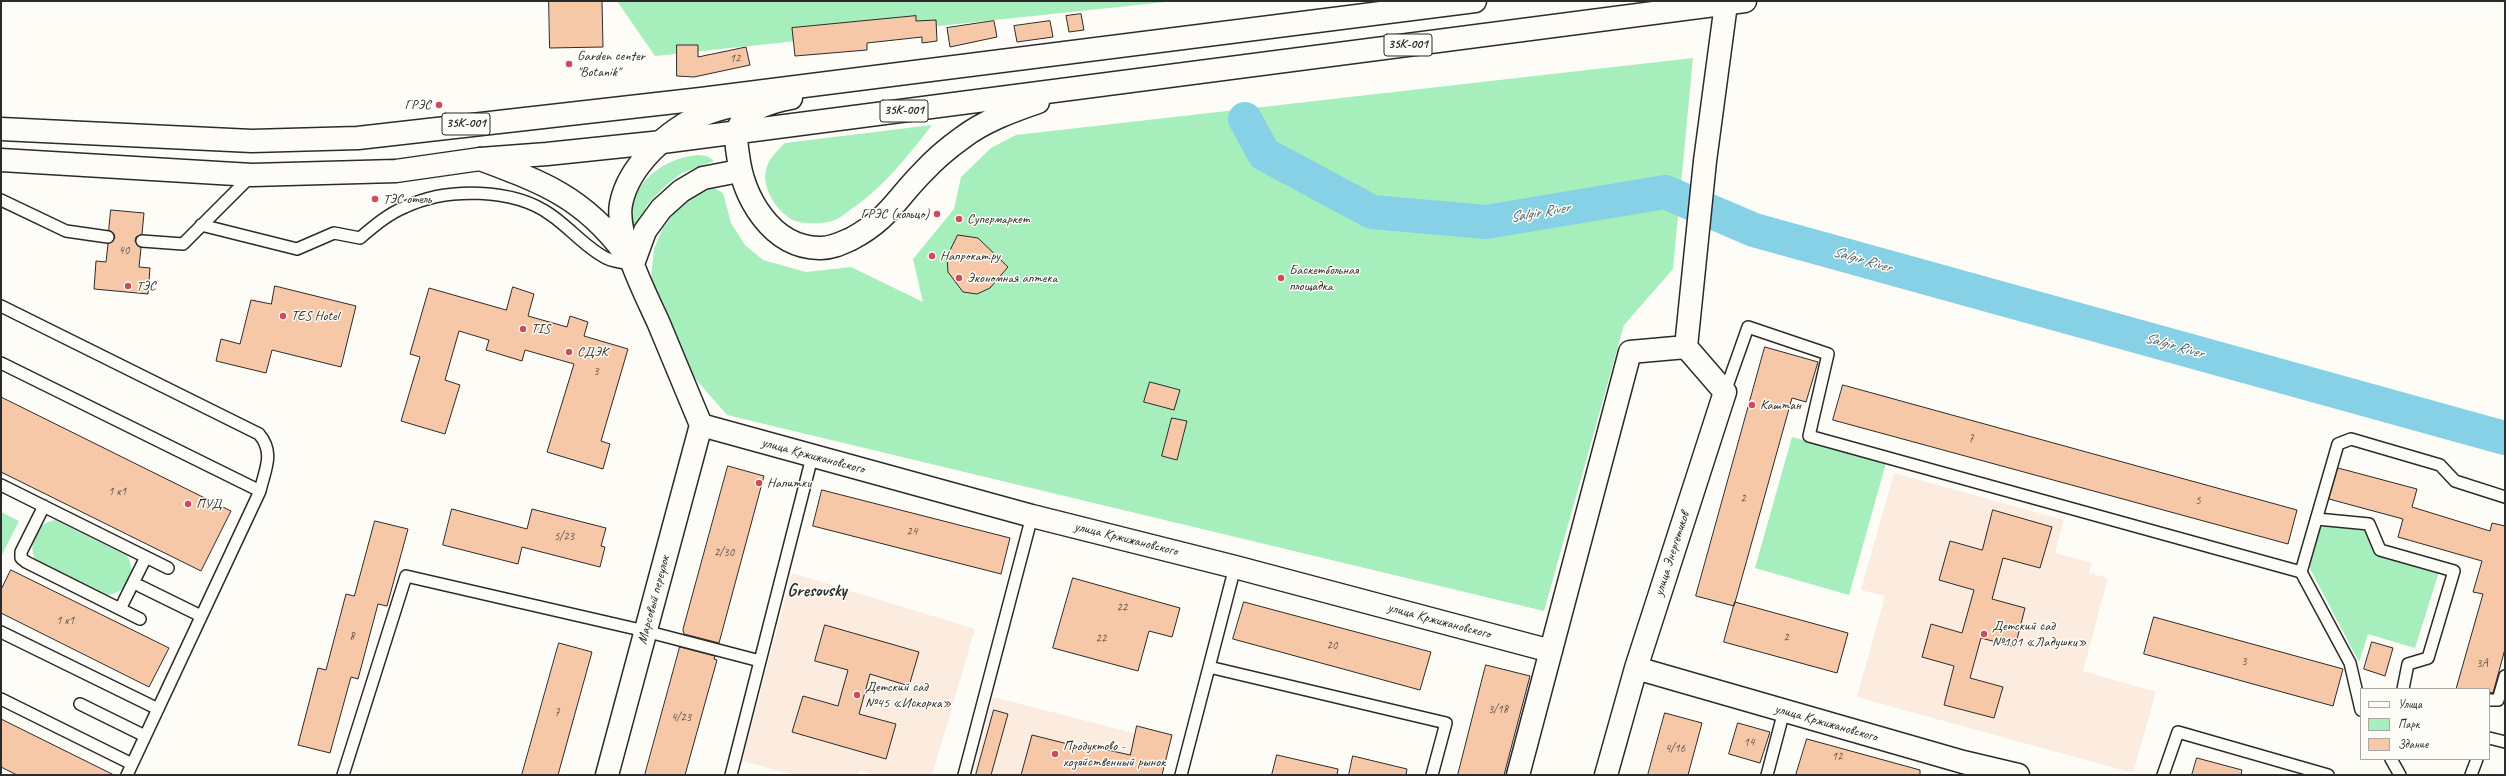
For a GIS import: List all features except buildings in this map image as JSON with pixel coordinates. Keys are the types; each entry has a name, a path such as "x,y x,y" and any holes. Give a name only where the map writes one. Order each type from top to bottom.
{"main road":[{"name":"35К-001","path":"1,129 252,141 358,138 930,70 1475,1"},
{"name":"35К-001","path":"1,160 252,175 396,171 480,159 547,154 662,142 1736,2"},
{"path":"1725,392 1686,346 1705,161 1736,2"},
{"path":"701,425 633,264 622,226 621,204 629,182 662,142 708,113 738,105 782,100 930,70"},
{"path":"782,100 750,113 736,132 740,172 748,196 760,214 776,231 793,243 820,248 839,245 868,230 883,218 922,172 964,136 1002,115 1071,89"},
{"path":"480,159 560,192 606,228 633,264"},
{"path":"633,264 645,231 666,204 703,178 740,172"},
{"path":"1518,775 1630,352 1686,346"},
{"name":"улица Энергетиков","path":"1606,775 1636,668 1725,392"},
{"name":"улица Кржижановского","path":"701,425 812,457 999,505 1032,516 1235,567 1551,651"},
{"name":"Марсовый переулок","path":"607,775 701,425"},
{"name":"улица Кржижановского","path":"1636,668 1963,762 2018,775"}],"lane":[{"path":"142,241 182,244 252,175"},
{"path":"201,225 297,249 334,233 360,238 379,222 406,206 434,198 483,193 534,204 551,215 607,259 633,264"},
{"path":"1,200 66,231 108,237"},
{"path":"1,306 259,434 267,444 269,456 260,491 127,775"},
{"path":"1725,392 1748,327 1828,354 1810,436 2301,572"},
{"path":"1,363 260,491"},
{"path":"2360,706 2350,663 2301,572 2338,444 2351,439 2440,465 2455,481 2505,497"},
{"path":"731,775 812,457"},
{"path":"1,485 168,568"},
{"path":"44,506 21,552 21,558 26,562 140,619"},
{"path":"964,775 1032,516"},
{"path":"2317,518 2369,524 2380,550 2454,571 2428,658 2408,664 2403,688"},
{"path":"120,609 146,557"},
{"path":"1181,775 1235,567"},
{"path":"343,775 406,576 645,631 760,661"},
{"path":"140,586 201,616"},
{"path":"1,632 158,709"},
{"path":"1209,668 1446,723 1432,775"},
{"path":"2490,700 2498,700 2505,676"},
{"path":"1,699 132,764"},
{"path":"80,704 145,736"},
{"path":"1767,775 1784,711"},
{"path":"2163,775 2178,732 2328,775"},
{"path":"2490,738 2505,742"},
{"path":"2392,760 2400,775"},
{"path":"2471,775 2477,760"}],"shaded area":[{"name":"Детский сад №101 «Ладушки»","path":"1894,473 2064,520 2055,553 2092,563 2089,573 2108,578 2083,671 2156,692 2133,773 1857,697 1885,596 1861,590"},
{"name":"Детский сад №45 «Искорка»","path":"792,573 975,629 932,775 876,775 860,770 858,775 795,775 742,761"},
{"name":"Продуктово - хозяйственный рынок","path":"993,697 1137,734 1126,775 973,775"}],"green space":[{"path":"617,1 1175,1 655,56"},
{"path":"1693,58 1673,269 1624,325 1544,611 727,415 692,375 651,278 654,249 663,228 678,208 702,191 714,188 723,193 731,223 745,245 763,260 806,272 851,267 923,302 913,259 954,209 961,177 991,148 1016,135"},
{"path":"932,125 884,182 862,201 835,220 822,223 799,222 785,215 769,194 765,178 767,166 773,155 785,143"},
{"path":"699,155 707,156 714,161 682,173 666,185 647,205 636,228 631,231 630,216 632,203 638,190 647,179 658,169 671,162 685,157"},
{"path":"1792,437 1886,463 1849,595 1755,568"},
{"path":"1,512 19,521 2,555 1,554"},
{"path":"2337,518 2364,527 2376,553 2439,572 2415,648 2368,634 2359,662 2306,561 2315,531"},
{"path":"55,520 127,556 130,563 131,575 126,586 115,593 108,595 35,559 32,546 35,534 42,525"}],"waterway":[{"name":"Salgir River","path":"1245,119 1264,154 1372,212 1486,222 1665,192 1754,230 2505,438"}],"place":[{"name":"Garden center \"Botanik\"","path":"569,64"},
{"name":"ГРЭС","path":"439,105"},
{"name":"ТЭС отель","path":"375,199"},
{"name":"ГРЭС (кольцо)","path":"937,214"},
{"name":"Супермаркет","path":"959,219"},
{"name":"Напрокат.ру","path":"932,256"},
{"name":"Экономная аптека","path":"959,278"},
{"name":"Баскетбольная площадка","path":"1281,278"},
{"name":"ТЭС","path":"128,286"},
{"name":"TES Hotel","path":"283,316"},
{"name":"TIS","path":"523,329"},
{"name":"СДЭК","path":"569,352"},
{"name":"Каштан","path":"1752,405"},
{"name":"Напитки","path":"759,483"},
{"name":"ПУД","path":"188,504"},
{"name":"Детский сад №101 «Ладушки»","path":"1984,634"},
{"name":"Детский сад №45 «Искорка»","path":"857,695"},
{"name":"Продуктово - хозяйственный рынок","path":"1055,754"}],"district":[{"name":"Gresovsky","path":"817,591"}]}
